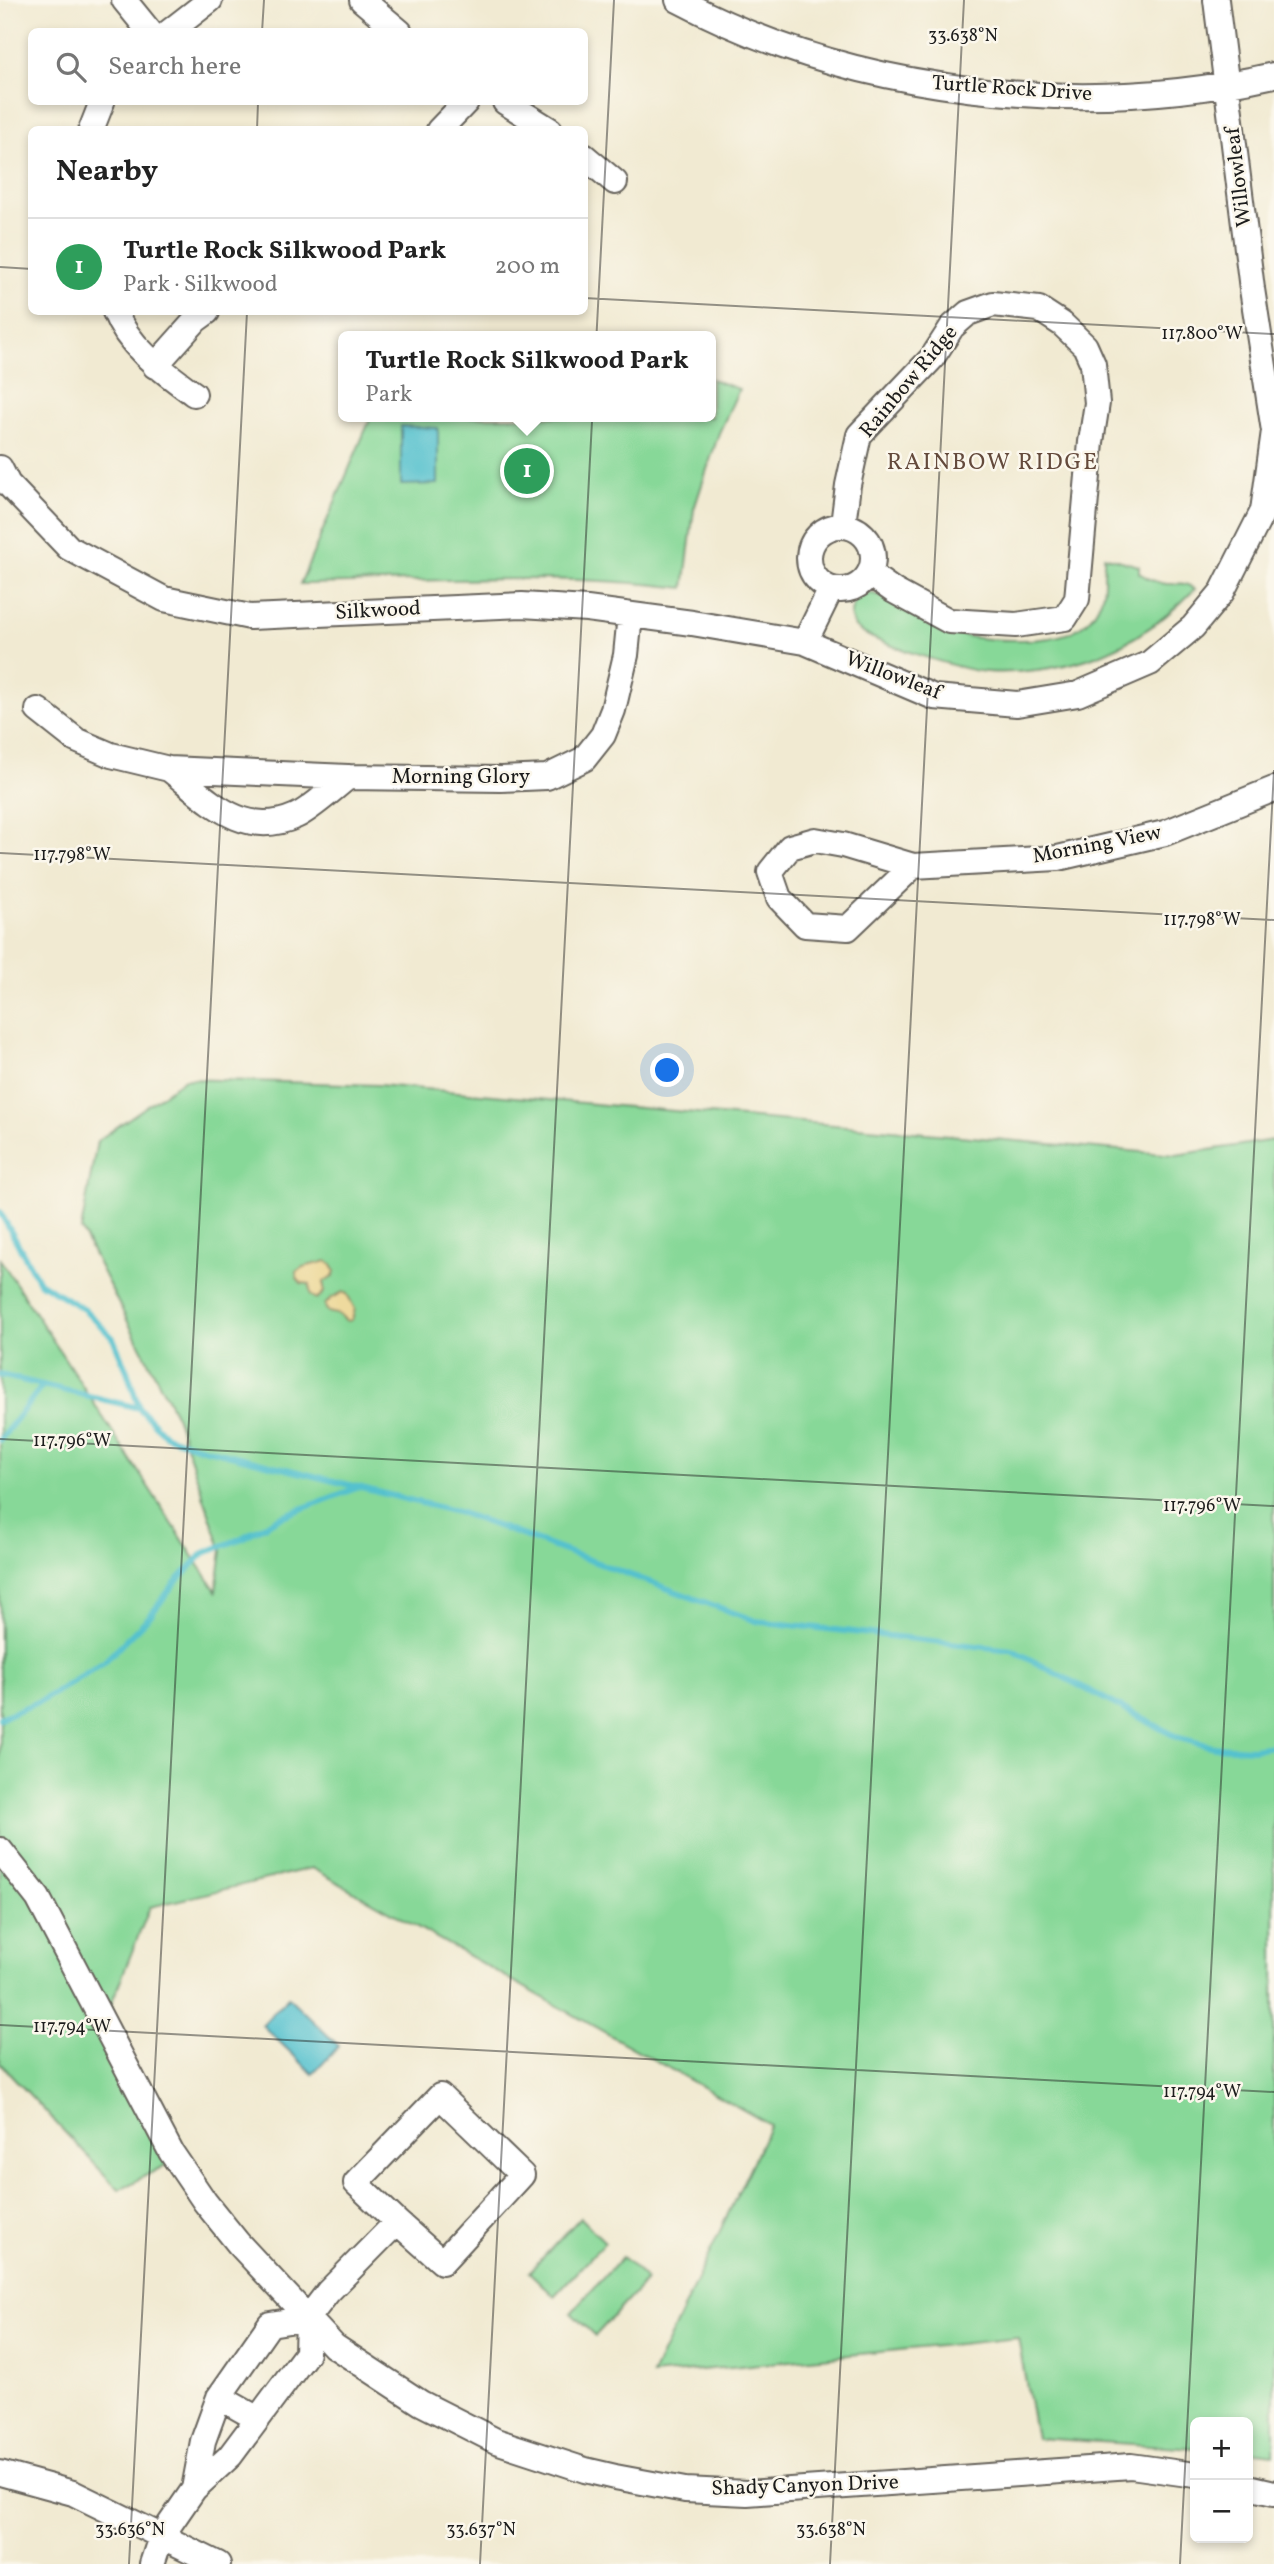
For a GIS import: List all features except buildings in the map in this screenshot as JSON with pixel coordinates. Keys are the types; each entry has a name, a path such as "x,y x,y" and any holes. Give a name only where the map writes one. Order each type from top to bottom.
{"street":[{"path":"124,0 147,28"},
{"path":"174,28 210,0"},
{"path":"362,0 395,28"},
{"name":"Turtle Rock Drive","path":"678,0 774,43 854,68 932,85 1016,94 1098,96 1228,85 1274,75"},
{"name":"Willowleaf","path":"805,642 934,697 1017,704 1078,694 1150,663 1193,627 1222,592 1269,512 1274,431 1268,345 1252,289 1216,0"},
{"path":"93,126 101,105"},
{"path":"443,126 463,105"},
{"path":"510,105 544,126"},
{"path":"588,159 615,182"},
{"name":"Rainbow Ridge","path":"843,525 859,435 932,358 952,327 968,313 993,303 1039,309 1062,324 1085,346 1093,364 1097,403 1077,599 1065,618 1016,625 949,621 870,574"},
{"path":"116,315 122,330 155,366 194,394"},
{"path":"155,366 202,315"},
{"name":"Silkwood","path":"0,468 8,484 69,548 164,599 250,617 522,605 630,615 805,642"},
{"path":"843,525 863,533 870,542 873,564 870,574 863,583 853,589 842,591 822,585 814,578 810,568 810,547 823,531 843,525"},
{"path":"805,642 831,589"},
{"name":"Morning Glory","path":"38,710 76,740 111,755 169,769 348,777 547,777 584,759 603,735 613,710 626,655 630,615"},
{"name":"Morning Glory","path":"169,769 213,805 241,822 269,824 298,816 348,777"},
{"name":"Morning View","path":"912,866 848,928 805,925 779,898 770,872 790,847 816,840 843,845 912,866 1058,858 1165,833 1274,789"},
{"name":"Shady Canyon Drive","path":"0,1850 38,1898 171,2152 205,2202 238,2243 334,2346 410,2396 496,2441 585,2470 685,2490 747,2493 1131,2466 1190,2474"},
{"path":"440,2096 522,2175 442,2262 397,2222 356,2183 440,2096"},
{"path":"152,2564 161,2536 194,2489 230,2456 307,2353 308,2318 328,2292 397,2222"},
{"path":"194,2489 203,2441 219,2398 270,2324 308,2318"},
{"path":"219,2398 258,2419"},
{"path":"0,2473 73,2493 218,2564"},
{"path":"1253,2488 1274,2493"}],"green space":[{"path":"716,381 739,389 719,433 694,509 684,588 540,579 300,584 369,422 716,422"},
{"path":"1104,556 1139,566 1139,573 1156,581 1184,584 1195,589 1168,614 1138,636 1106,652 1070,664 1028,671 986,672 939,661 880,641 856,628 852,621 851,611 855,601 863,594 871,593 890,601 927,625 954,634 1003,640 1055,637 1079,627 1090,619 1097,608 1104,588"},
{"path":"185,1079 379,1085 1176,1155 1274,1140 1274,2454 1253,2452 1253,2417 1190,2417 1190,2448 1036,2438 1018,2338 652,2375 770,2125 312,1868 150,1907 105,2019 175,2160 119,2190 0,2063 0,1259 216,1591 222,1551 176,1416 81,1230 97,1141"},
{"path":"580,2218 605,2242 554,2296 529,2272"},
{"path":"622,2257 647,2280 595,2336 571,2313"}],"sand":[{"path":"327,1261 335,1271 333,1277 324,1281 324,1292 317,1299 311,1295 310,1284 301,1283 297,1278 297,1271"},
{"path":"343,1292 347,1294 355,1309 352,1320 347,1321 340,1315 329,1312 325,1305"}],"water":[{"path":"401,426 438,428 438,484 401,485"},
{"path":"288,1997 339,2046 313,2074 262,2025"}],"waterway":[{"path":"0,1212 39,1282 85,1310 113,1338 139,1408 166,1436 199,1447 461,1513 756,1621 1012,1650 1179,1738 1214,1747 1253,1749 1274,1746"},
{"path":"0,1375 139,1408"},
{"path":"0,1440 43,1385"},
{"path":"0,1718 43,1700 104,1662 150,1616 174,1584 204,1553 240,1539 280,1517 359,1487"}],"place":[{"name":"Turtle Rock Silkwood Park","path":"527,471"}],"district":[{"name":"RAINBOW RIDGE","path":"993,463"}]}
